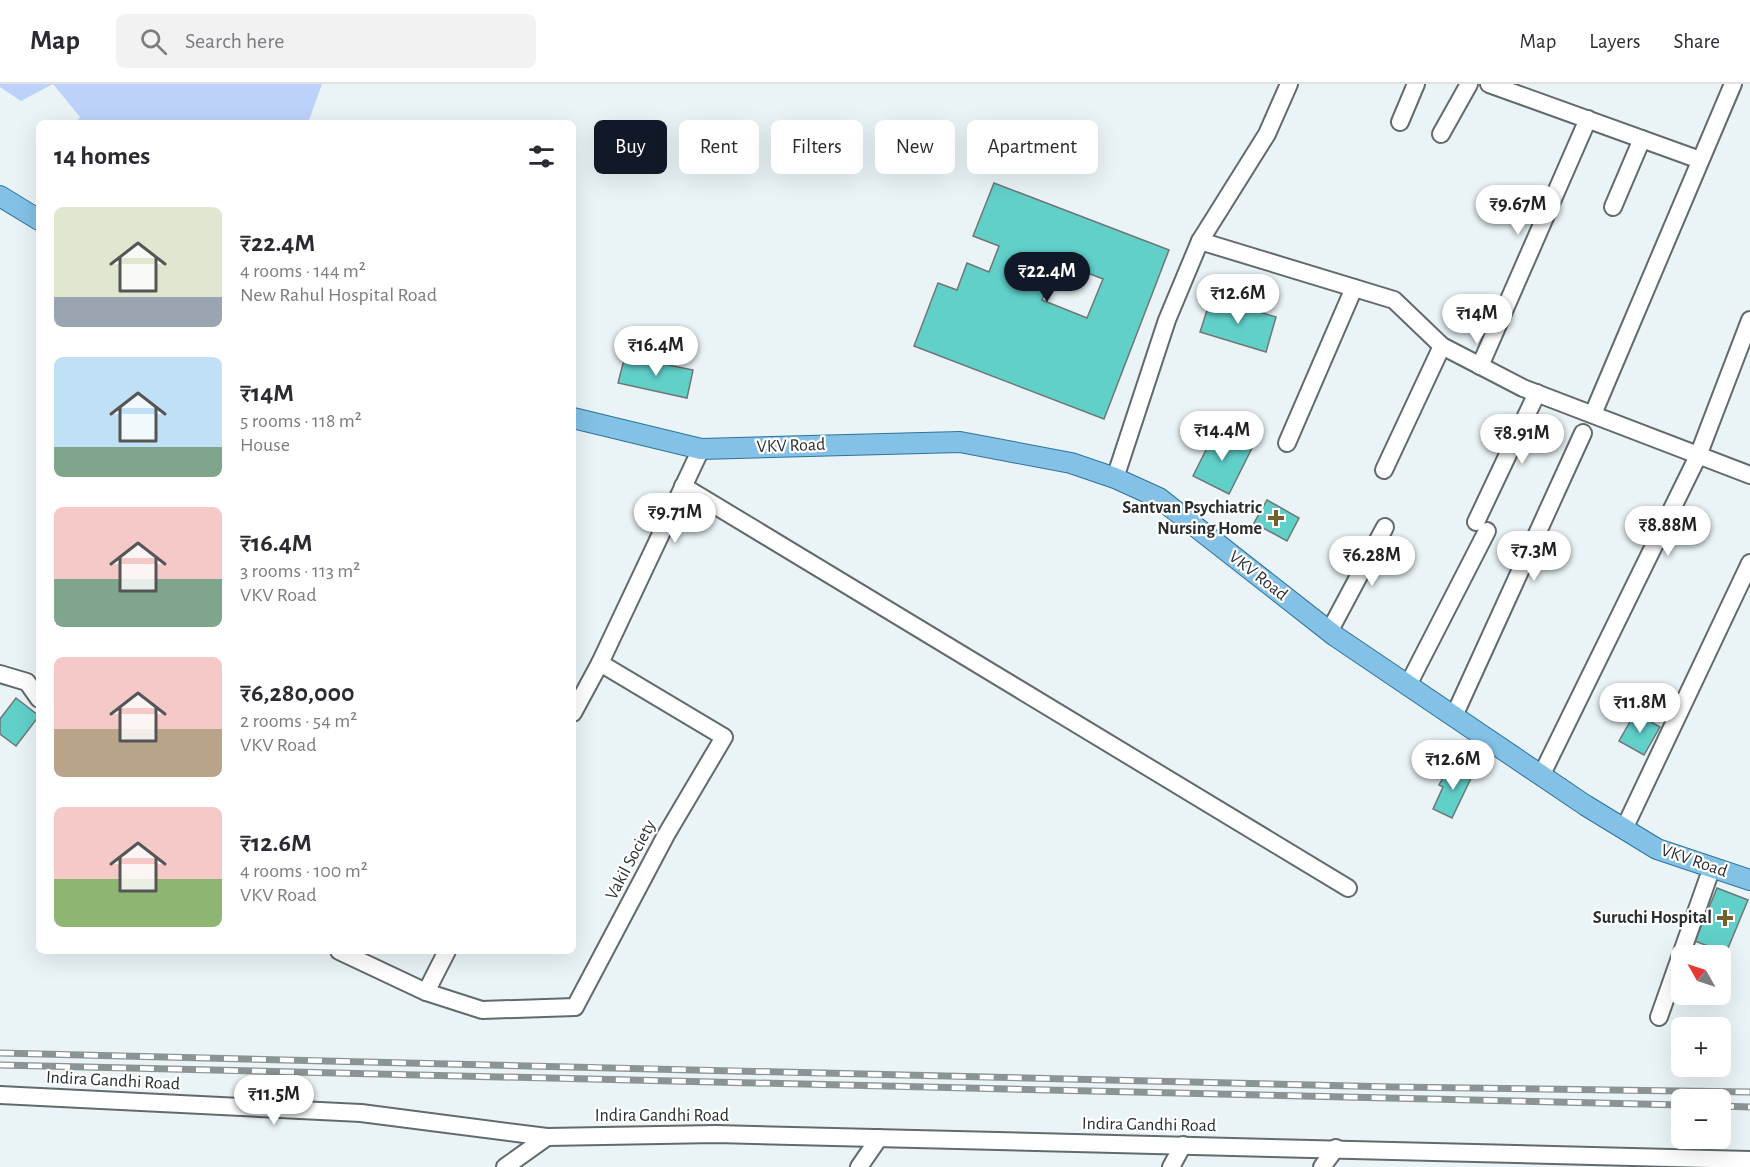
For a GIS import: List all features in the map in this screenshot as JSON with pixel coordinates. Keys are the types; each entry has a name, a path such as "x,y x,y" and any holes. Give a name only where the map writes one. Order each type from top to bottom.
{"main road":[{"path":"5,203 36,218"},
{"name":"VKV Road","path":"576,419 701,449 960,441 1071,463 1115,478 1159,498 1329,632 1624,829 1657,849 1750,880"}],"street":[{"path":"1115,478 1167,320 1200,241 1267,134 1289,84"},
{"path":"1400,122 1416,84"},
{"path":"1442,134 1469,84"},
{"path":"1490,84 1701,160"},
{"path":"1593,414 1733,84"},
{"path":"1480,366 1588,119"},
{"path":"1613,207 1642,139"},
{"path":"1200,241 1394,300 1443,346 1480,366 1537,393 1750,475"},
{"path":"1287,444 1354,288"},
{"path":"1542,776 1698,456 1750,320"},
{"path":"1384,470 1443,346"},
{"path":"1408,686 1481,527 1537,393"},
{"path":"1454,716 1583,433"},
{"path":"576,707 600,663 701,449"},
{"path":"683,486 1348,888"},
{"path":"1329,632 1385,526"},
{"path":"1624,829 1750,563"},
{"name":"Vakil Society","path":"426,992 482,1010 575,1007 666,835 724,737 600,663"},
{"path":"0,674 27,681 36,694"},
{"path":"1659,1017 1712,867"},
{"path":"345,954 426,992 445,954"},
{"name":"Indira Gandhi Road","path":"0,1095 361,1113 547,1137 716,1134 1750,1160"},
{"path":"505,1167 547,1137"},
{"path":"859,1167 879,1138"},
{"path":"1171,1167 1183,1145"},
{"path":"1322,1167 1336,1148"}],"water":[{"path":"0,84 53,84 21,101 0,87"},
{"path":"53,84 322,84 309,120 78,120 80,117"}],"building":[{"path":"994,183 1169,250 1104,419 914,346 938,283 957,290 967,263 989,272 999,246 973,236","holes":["1057,261 1103,279 1087,318 1042,300"]},
{"path":"1211,298 1276,317 1266,352 1200,332"},
{"path":"625,356 693,370 687,398 618,383"},
{"path":"1216,430 1252,448 1229,494 1193,476"},
{"path":"1267,500 1299,518 1287,541 1254,523"},
{"path":"16,698 36,714 36,720 16,746 0,734 0,719"},
{"path":"1635,713 1660,727 1644,755 1619,741"},
{"path":"1455,764 1473,774 1452,818 1433,809 1443,787 1439,785 1444,776 1448,778"},
{"path":"1717,888 1748,900 1729,945 1705,945 1695,941"}],"railway":[{"path":"0,1053 1393,1087 1750,1092"},
{"path":"0,1065 1671,1105"},
{"path":"1731,1106 1750,1107"}],"place":[{"name":"Santvan Psychiatric Nursing Home","path":"1276,518"},
{"name":"Suruchi Hospital","path":"1725,918"}]}
